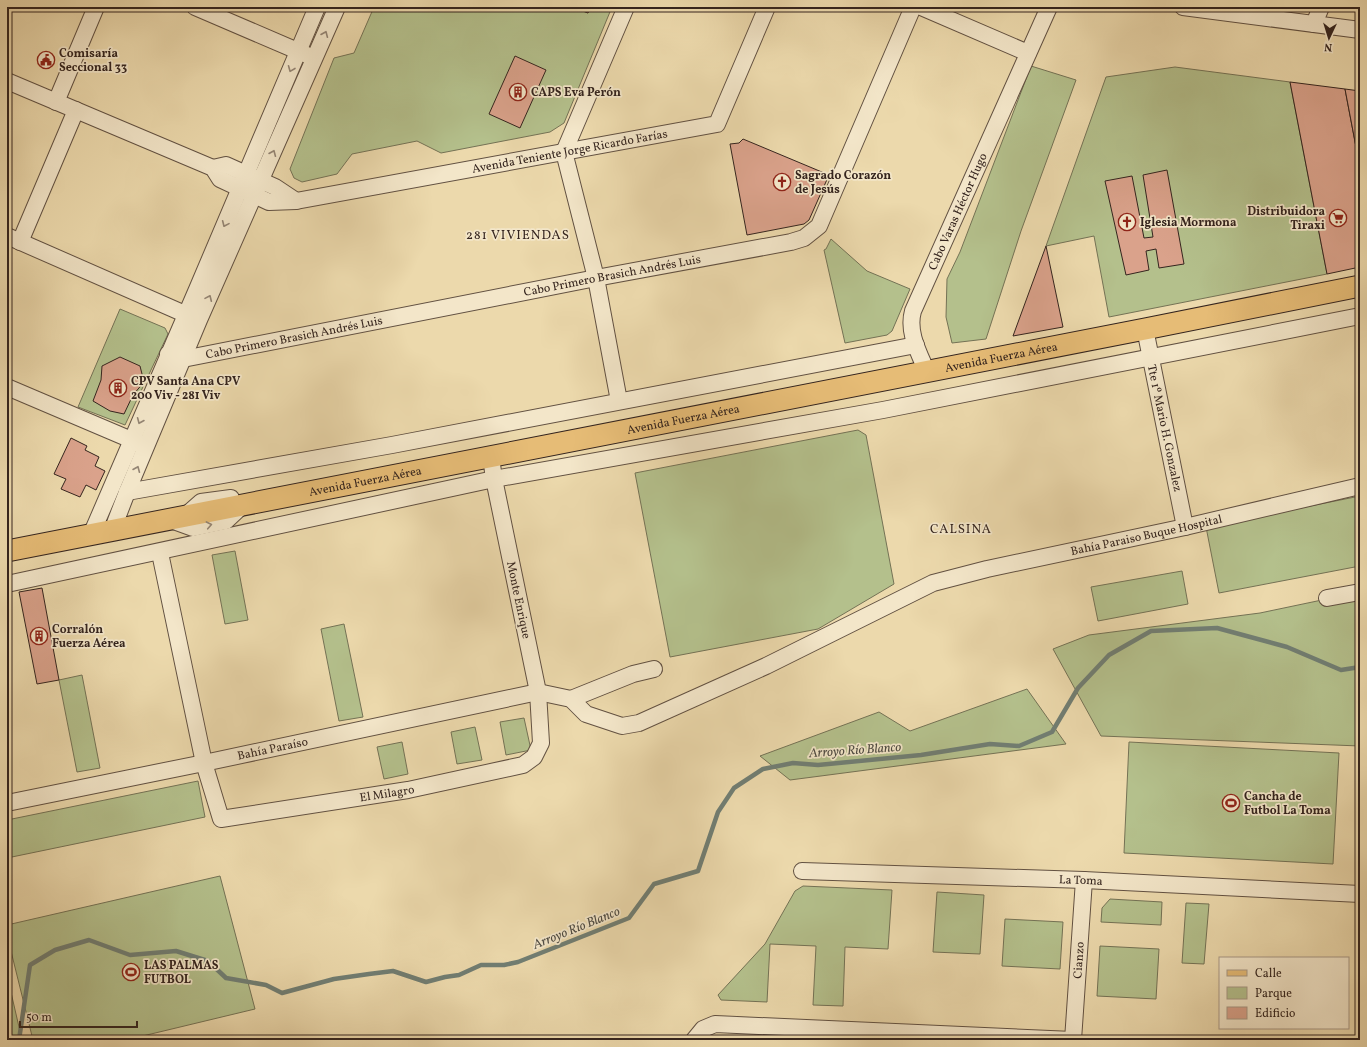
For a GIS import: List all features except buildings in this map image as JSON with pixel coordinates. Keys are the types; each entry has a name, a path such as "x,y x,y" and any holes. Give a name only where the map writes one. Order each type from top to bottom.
{"main road":[{"name":"Avenida Fuerza Aérea","path":"7,551 177,519 1360,286"}],"street":[{"path":"56,102 96,7"},
{"path":"195,7 314,58"},
{"path":"251,185 298,51 317,7"},
{"path":"91,535 139,443 192,317 251,185 314,58 337,7"},
{"path":"620,401 596,278 564,152 626,7"},
{"name":"Avenida Teniente Jorge Ricardo Farías","path":"7,81 213,168 220,179 251,185 275,187 296,201 717,124 767,7"},
{"name":"Cabo Primero Brasich Andrés Luis","path":"176,356 791,242 804,238 819,226 913,7"},
{"path":"921,7 939,11 1028,53"},
{"name":"Cabo Varas Héctor Hugo","path":"927,372 916,345 911,326 913,311 1048,7"},
{"path":"1193,7 1360,30"},
{"path":"1314,24 1321,7"},
{"path":"76,110 14,239 192,317"},
{"path":"7,584 494,480 883,410 1360,316"},
{"name":"Tte 1º Mario H. Gonzalez","path":"1145,329 1185,526"},
{"path":"127,492 392,445 916,345"},
{"path":"7,387 139,443"},
{"path":"112,531 127,492 139,443"},
{"name":"Monte Enrique","path":"491,457 494,480 538,692 541,743"},
{"name":"Bahía Paraiso Buque Hospital","path":"571,699 586,714 604,721 622,726 639,723 766,666 932,582 1360,486"},
{"path":"160,552 204,763"},
{"path":"1327,598 1360,592"},
{"path":"538,692 571,699 633,674 654,669"},
{"name":"Bahía Paraíso","path":"7,803 538,692"},
{"name":"El Milagro","path":"204,763 221,820 408,790 523,765 534,757 541,743"},
{"name":"La Toma","path":"802,871 1084,880 1360,894"},
{"name":"Cianzo","path":"1073,1040 1084,880"},
{"path":"694,1040 703,1029 715,1024 1073,1040"}],"green space":[{"path":"374,7 573,7 588,13 591,7 612,7 564,123 550,132 441,153 417,141 352,154 337,174 302,182 294,178 290,169 334,58 354,53"},
{"path":"1031,66 1076,80 1021,231 986,339 952,343 946,317 947,279 960,252"},
{"path":"1175,67 1290,82 1327,274 1109,317 1094,236 1046,246 1106,77"},
{"path":"831,239 867,271 910,289 892,331 887,335 845,343 824,250"},
{"path":"120,309 165,328 168,334 125,425 78,407"},
{"path":"858,430 866,435 894,584 818,629 670,657 635,473"},
{"path":"1360,496 1360,566 1219,593 1206,527"},
{"path":"235,551 248,620 225,624 212,555"},
{"path":"1182,571 1188,604 1098,621 1091,587"},
{"path":"1360,592 1360,746 1101,736 1053,649 1089,635 1260,613"},
{"path":"344,624 363,717 339,721 321,629"},
{"path":"82,675 100,768 77,772 59,680"},
{"path":"1027,689 1066,744 790,780 760,756 879,712 910,731"},
{"path":"524,718 531,750 506,755 500,722"},
{"path":"475,727 482,760 457,764 451,732"},
{"path":"402,742 408,774 384,779 377,747"},
{"name":"Cancha de Futbol La Toma","path":"1129,742 1339,753 1333,864 1124,853"},
{"path":"198,781 205,817 7,858 7,820"},
{"name":"LAS PALMAS FUTBOL","path":"220,876 255,1009 126,1040 33,1040 7,935 7,925"},
{"path":"803,886 892,890 888,949 845,947 843,1006 813,1005 816,946 770,944 767,1002 721,1000 718,995 765,944 795,891"},
{"path":"937,892 984,895 980,954 933,952"},
{"path":"1110,899 1162,902 1161,925 1101,922 1102,908"},
{"path":"1186,903 1209,904 1204,964 1182,963"},
{"path":"1005,919 1063,922 1060,969 1002,966"},
{"path":"1100,946 1159,949 1156,999 1097,996"},
{"path":"7,975 22,1040 7,1040"}],"waterway":[{"name":"Arroyo Río Blanco","path":"19,1040 30,965 55,950 89,940 130,955 176,951 208,961 226,978 266,985 282,993 334,979 393,971 426,982 459,975 481,965 504,965 518,962 629,918 654,884 698,871 718,812 734,788 763,769 793,763 818,765 921,755 990,744 1019,746 1052,732 1078,688 1109,655 1151,631 1217,628 1287,647 1341,670 1360,667"}],"place":[{"name":"Comisaría Seccional 33","path":"46,60"},
{"name":"CAPS Eva Perón","path":"518,92"},
{"name":"Sagrado Corazón de Jesús","path":"782,182"},
{"name":"Distribuidora Tiraxi","path":"1338,218"},
{"name":"Iglesia Mormona","path":"1127,222"},
{"name":"CPV Santa Ana CPV 200 Viv - 281 Viv","path":"118,388"},
{"name":"Corralón Fuerza Aérea","path":"39,636"},
{"name":"Cancha de Futbol La Toma","path":"1231,803"},
{"name":"LAS PALMAS FUTBOL","path":"131,972"}],"district":[{"name":"281 VIVIENDAS","path":"518,234"},
{"name":"CALSINA","path":"961,528"}]}
